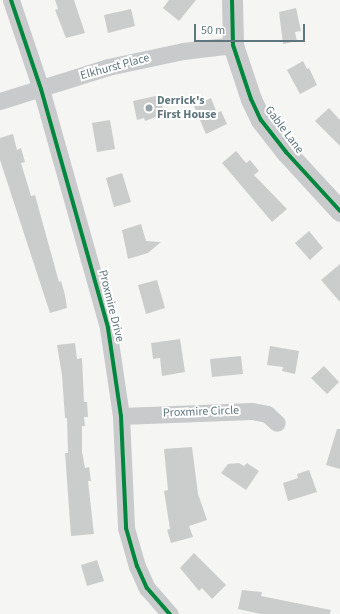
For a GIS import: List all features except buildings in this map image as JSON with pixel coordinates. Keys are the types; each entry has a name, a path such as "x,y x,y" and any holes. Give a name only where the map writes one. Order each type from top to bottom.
{"street":[{"name":"Proxmire Drive","path":"11,0 41,89 108,328 121,416 126,528 137,566 147,588 170,614"},
{"name":"Gable Lane","path":"232,0 233,46 247,91 261,120 286,152 340,212"},
{"name":"Elkhurst Place","path":"0,101 108,67 183,51 233,46"},
{"name":"Proxmire Circle","path":"121,416 252,411 267,414 277,423"}],"cycle path":[{"path":"11,0 41,89 108,328 121,416 126,528 137,566 147,588 170,614"},
{"path":"232,0 233,45 251,99 261,120 286,152 340,211"}],"place":[{"name":"Derrick's First House","path":"149,108"}]}
